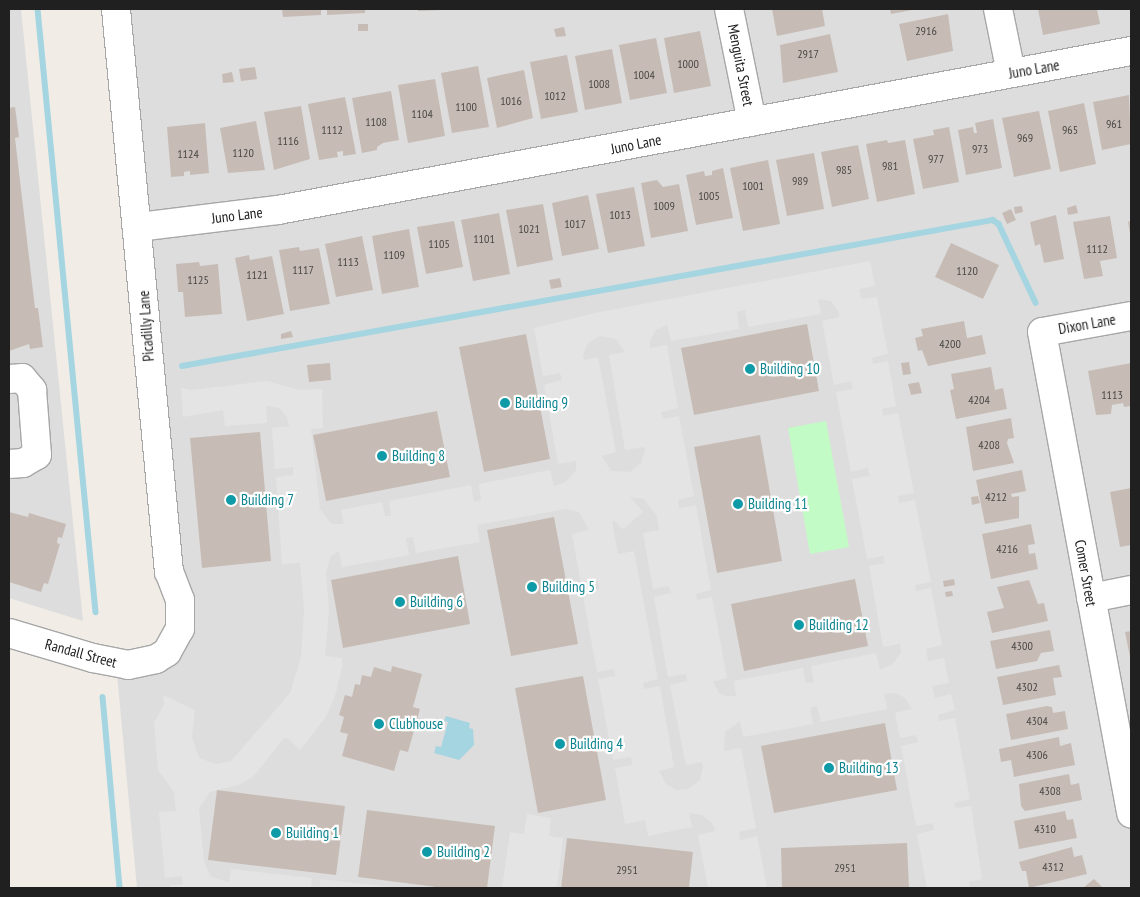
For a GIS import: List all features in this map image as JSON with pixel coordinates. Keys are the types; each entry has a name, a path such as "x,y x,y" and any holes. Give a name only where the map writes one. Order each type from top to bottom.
{"street":[{"name":"Picadilly Lane","path":"116,9 139,227 170,572 182,615 176,640"},
{"name":"Menguita Street","path":"729,9 752,122"},
{"path":"998,9 1011,73"},
{"name":"Juno Lane","path":"139,227 278,210 1131,51"},
{"name":"Dixon Lane","path":"1042,332 1131,316"},
{"name":"Comer Street","path":"1042,332 1131,814"},
{"path":"9,379 22,378 32,390 37,455 23,463 9,464"},
{"path":"1091,598 1131,590"},
{"name":"Randall Street","path":"9,633 93,658 128,665 156,660 176,640"}],"shaded area":[{"path":"9,9 21,9 83,621 9,598"},
{"path":"116,9 1131,9 1131,888 137,888 116,664 176,640"},
{"path":"870,261 875,286 859,289 861,299 877,297 888,354 872,358 873,364 888,361 896,406 882,409 883,416 898,413 914,493 898,496 899,503 915,500 931,582 915,585 916,591 931,588 942,645 926,649 928,661 944,658 949,683 932,686 935,698 951,694 955,710 938,715 939,721 955,718 970,799 954,803 956,808 971,806 982,879 969,882 970,888 927,888 917,834 934,830 933,823 916,826 901,746 918,742 916,735 900,738 895,713 912,709 905,698 896,693 884,694 887,709 821,722 817,706 810,708 813,724 743,737 740,721 725,732 724,751 741,748 756,828 739,832 740,840 757,836 767,888 708,888 698,835 715,831 712,823 702,815 689,813 692,827 648,836 645,820 625,824 615,768 632,765 631,757 613,760 598,679 615,676 614,669 597,672 582,591 599,589 598,581 581,584 572,534 589,530 579,512 566,509 477,525 480,542 416,553 413,537 406,538 409,555 342,567 339,551 331,556 326,572 329,610 325,656 342,658 342,667 336,693 326,717 300,750 289,739 284,738 253,777 238,785 210,792 199,808 204,862 211,877 229,882 231,869 312,878 311,888 170,888 170,885 183,885 182,876 165,878 159,812 176,811 174,792 158,770 154,723 164,704 163,695 195,710 192,737 199,758 216,764 231,761 290,693 301,657 304,610 300,563 282,564 276,477 293,475 293,467 275,469 272,428 289,426 287,417 279,408 266,406 267,423 225,426 223,410 183,417 181,388 192,390 267,381 299,390 322,389 323,428 311,429 320,509 331,524 344,524 341,510 382,502 385,516 391,516 389,501 471,485 474,502 481,500 479,484 550,470 554,486 566,482 576,470 576,461 558,464 544,385 562,380 560,373 543,376 534,328 595,313","holes":["818,299 831,301 839,313 839,317 822,321 834,385 851,381 853,389 836,392 851,472 868,468 869,476 852,479 867,559 883,556 885,563 869,566 883,647 900,644 901,652 893,664 880,670 876,653 811,666 814,682 806,683 803,668 734,681 736,696 726,696 719,693 713,682 727,678 712,597 697,600 696,594 711,590 696,505 679,508 678,500 694,496 679,416 663,419 661,412 678,408 667,345 650,348 650,340 656,330 667,325 671,341 739,329 737,312 745,310 748,327 821,314","600,336 616,339 625,352 609,355 625,450 644,447 645,450 641,463 630,472 611,471 602,456 616,452 598,357 584,360 583,355 588,343","630,497 644,499 657,516 659,530 643,533 653,589 669,586 671,593 654,597 668,677 686,674 687,681 670,685 686,765 702,762 703,767 700,780 688,789 677,790 666,784 659,771 674,767 660,686 644,689 643,683 658,679 634,551 618,554 612,522 614,520 623,529 643,512"]},
{"path":"527,814 551,818 549,836 563,838 557,888 502,888 510,832 524,834"},
{"path":"321,879 399,888 319,888"}],"green space":[{"path":"826,421 849,547 810,554 788,428"}],"water":[{"path":"446,716 470,723 469,728 473,729 474,745 459,760 434,753 436,746 441,747 448,722 444,721"}],"building":[{"path":"282,9 321,9 321,15 283,17"},
{"path":"327,9 365,9 365,13 327,15"},
{"path":"418,9 443,9 443,10 418,11"},
{"path":"772,9 822,9 825,26 777,36"},
{"path":"890,9 912,9 912,10 891,14"},
{"path":"1038,9 1097,9 1100,24 1043,35"},
{"path":"948,14 953,51 907,61 899,24"},
{"path":"358,24 368,24 368,31 358,31"},
{"path":"564,27 566,36 556,37 554,29"},
{"path":"700,31 711,86 674,93 664,38"},
{"path":"830,34 838,72 783,83 780,45"},
{"path":"656,38 667,93 630,100 619,45"},
{"path":"612,49 622,103 585,110 575,56"},
{"path":"567,55 578,112 541,119 530,62"},
{"path":"478,66 489,127 452,133 441,73"},
{"path":"255,67 257,79 241,81 239,69"},
{"path":"524,70 533,118 497,128 487,78"},
{"path":"232,72 234,82 223,83 222,74"},
{"path":"435,79 445,136 408,143 398,85"},
{"path":"391,91 399,140 383,143 377,147 377,150 362,153 352,98"},
{"path":"1129,95 1131,144 1102,150 1093,102"},
{"path":"345,97 356,154 343,156 343,151 337,152 338,157 319,160 308,104"},
{"path":"1084,103 1096,164 1060,172 1048,111"},
{"path":"301,106 310,159 274,170 264,112"},
{"path":"15,107 19,137 15,138 35,308 38,308 43,347 30,349 29,344 9,351 9,108"},
{"path":"1039,111 1051,169 1014,177 1002,118"},
{"path":"993,119 1002,168 966,175 958,130 973,127 974,133 977,133 975,123"},
{"path":"256,121 265,170 228,173 220,128"},
{"path":"205,123 209,173 190,175 190,171 184,172 184,176 171,177 167,127"},
{"path":"949,127 959,182 923,189 913,139 934,135 933,130"},
{"path":"887,140 888,143 905,140 915,194 877,202 866,144"},
{"path":"858,145 869,199 832,207 821,152"},
{"path":"814,153 824,209 787,216 776,160"},
{"path":"768,160 780,224 743,231 730,168"},
{"path":"723,168 733,218 696,225 686,175 704,171 705,176 712,175 712,171"},
{"path":"657,180 663,187 679,184 688,231 651,238 641,183"},
{"path":"634,187 645,246 608,253 596,194"},
{"path":"588,195 599,249 562,256 552,203"},
{"path":"543,204 553,260 517,267 506,210"},
{"path":"1076,205 1078,213 1068,215 1067,208"},
{"path":"1022,206 1023,212 1015,214 1014,207"},
{"path":"1011,209 1016,220 1007,224 1002,213"},
{"path":"499,213 510,274 473,281 461,220"},
{"path":"1056,215 1064,259 1044,263 1040,244 1035,246 1030,222"},
{"path":"1110,216 1117,258 1100,261 1103,276 1084,279 1073,222"},
{"path":"454,221 463,267 426,274 417,227"},
{"path":"1131,221 1131,233 1130,233 1128,222"},
{"path":"409,229 419,287 382,294 372,236"},
{"path":"362,236 373,290 336,297 325,244"},
{"path":"951,243 999,265 983,299 935,277"},
{"path":"299,247 300,251 319,248 330,304 290,311 279,250"},
{"path":"249,255 250,260 272,256 284,314 247,321 235,258"},
{"path":"199,262 200,266 218,264 222,314 185,317 183,292 178,292 176,264"},
{"path":"560,278 562,287 551,289 549,280"},
{"path":"964,321 967,338 982,335 986,354 928,366 922,350 918,351 915,338 923,336 921,329"},
{"name":"Building 10","path":"807,324 819,391 694,415 681,348"},
{"path":"291,331 293,337 281,339 281,334"},
{"name":"Building 9","path":"526,334 550,459 484,472 459,347"},
{"path":"909,362 911,374 903,375 901,363"},
{"path":"330,363 331,380 309,382 307,365"},
{"path":"1131,363 1131,406 1124,407 1123,403 1112,405 1111,414 1096,415 1088,371"},
{"path":"991,367 995,390 1003,388 1007,409 956,419 950,390 954,389 951,374"},
{"path":"919,382 922,393 911,395 908,384"},
{"name":"Building 8","path":"437,411 450,477 326,501 313,435"},
{"path":"1011,418 1014,438 1008,439 1007,443 1014,463 973,471 966,427"},
{"name":"Building 7","path":"260,432 271,561 202,568 190,438"},
{"name":"Building 11","path":"760,435 782,561 717,573 694,447"},
{"path":"1022,470 1026,491 1011,494 1012,497 1019,496 1019,518 985,524 976,480"},
{"path":"1131,488 1131,545 1120,547 1110,492"},
{"path":"978,496 980,503 972,505 971,497"},
{"path":"9,512 28,517 29,513 66,524 62,538 58,537 57,543 60,544 48,584 44,583 41,592 9,582"},
{"name":"Building 5","path":"554,517 578,644 511,656 487,530"},
{"path":"1031,524 1035,544 1028,545 1029,554 1035,553 1038,569 991,579 982,534"},
{"name":"Building 6","path":"458,556 470,624 343,648 331,580"},
{"name":"Building 12","path":"855,579 868,646 744,671 731,604"},
{"path":"954,579 955,585 944,587 943,581"},
{"path":"1029,580 1038,604 1044,603 1048,621 992,633 987,612 1004,608 997,587"},
{"path":"952,591 953,596 946,597 945,592"},
{"path":"1050,630 1054,651 1041,653 1037,661 996,669 990,641"},
{"path":"1131,631 1131,657 1130,657 1125,632"},
{"path":"1059,665 1062,677 1053,678 1056,695 1003,705 997,677"},
{"name":"Clubhouse","path":"392,666 422,674 413,707 420,709 408,752 400,750 394,771 342,756 348,734 340,732 344,717 339,715 345,695 352,697 355,684 360,685 362,675 371,677 374,667 391,672"},
{"name":"Building 4","path":"583,676 606,800 538,813 515,688"},
{"path":"1047,706 1052,707 1053,713 1065,711 1068,729 1011,740 1006,714"},
{"name":"Building 13","path":"885,723 897,790 774,813 761,746"},
{"path":"1059,737 1060,746 1071,743 1075,765 1014,777 1011,760 1001,762 999,749"},
{"path":"1069,774 1071,785 1079,783 1082,800 1025,811 1021,806 1019,784"},
{"name":"Building 1","path":"217,790 345,806 336,875 208,860"},
{"name":"Building 2","path":"367,810 495,826 487,888 444,888 358,877"},
{"path":"1065,811 1067,820 1073,819 1077,838 1019,849 1014,821"},
{"path":"567,838 693,852 689,888 561,888"},
{"path":"907,843 909,888 782,888 781,848"},
{"path":"1072,847 1074,857 1082,855 1087,874 1029,888 1026,871 1022,871 1019,862"},
{"path":"1094,879 1103,888 1083,888"}],"waterway":[{"path":"38,9 96,612"},
{"path":"182,366 993,220 999,224 1036,303"},
{"path":"103,697 120,888"}],"place":[{"name":"Building 10","path":"750,369"},
{"name":"Building 9","path":"505,403"},
{"name":"Building 8","path":"382,456"},
{"name":"Building 7","path":"231,500"},
{"name":"Building 11","path":"738,504"},
{"name":"Building 5","path":"532,587"},
{"name":"Building 6","path":"400,602"},
{"name":"Building 12","path":"799,625"},
{"name":"Clubhouse","path":"379,724"},
{"name":"Building 4","path":"560,744"},
{"name":"Building 13","path":"829,768"},
{"name":"Building 1","path":"276,833"},
{"name":"Building 2","path":"427,852"}]}
